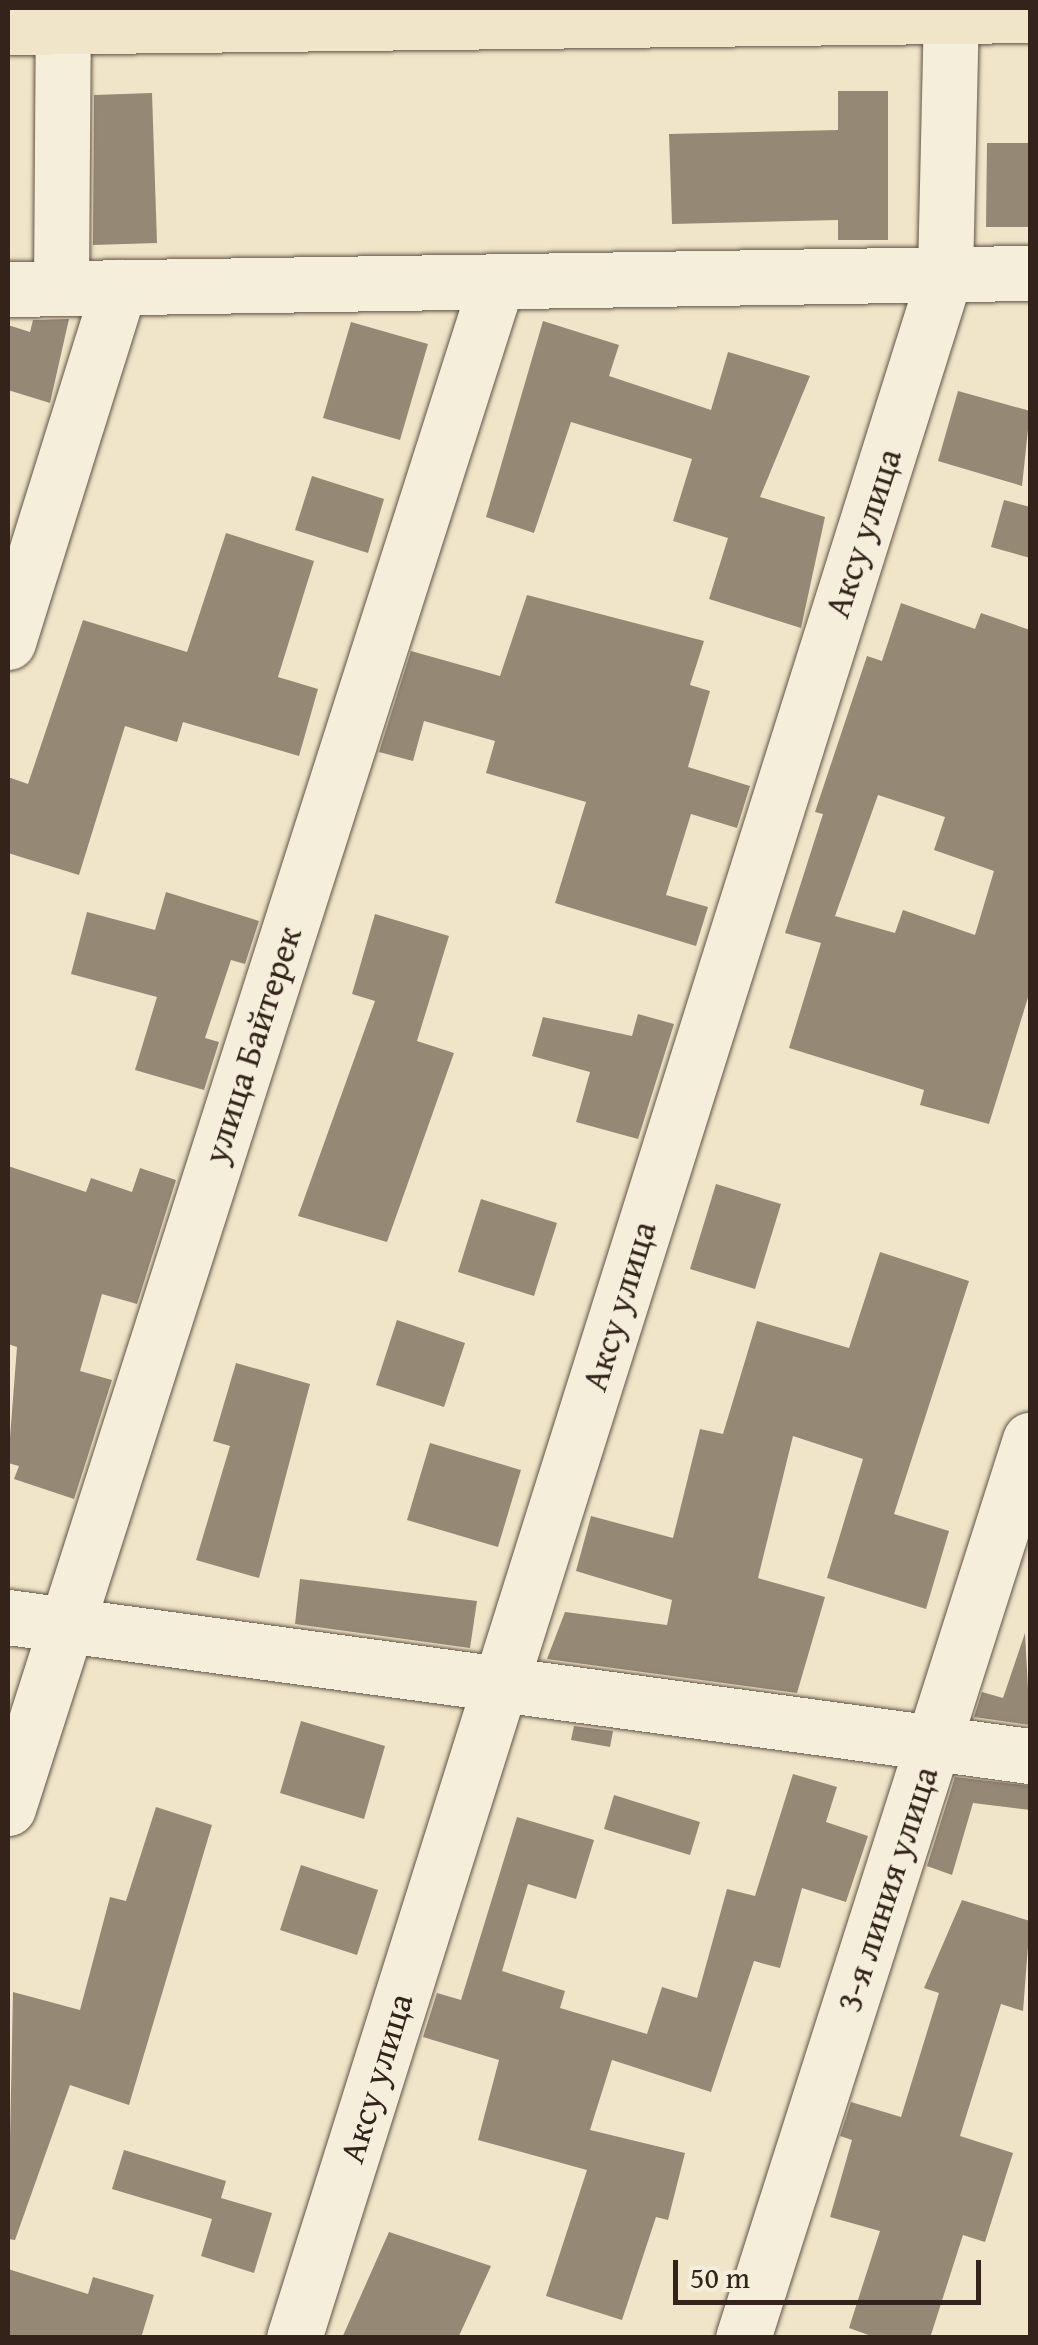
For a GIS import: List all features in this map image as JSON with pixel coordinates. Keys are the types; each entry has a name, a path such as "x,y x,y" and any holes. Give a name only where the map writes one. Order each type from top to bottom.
{"main road":[{"path":"8,27 62,17 1030,15"}],"street":[{"name":"Аксу улица","path":"294,2338 945,274 952,16"},
{"path":"61,288 62,17"},
{"path":"8,289 1030,273"},
{"name":"улица Байтерек","path":"8,1808 497,281"},
{"path":"8,642 119,287"},
{"name":"3-я линия улица","path":"743,2338 1030,1440"},
{"path":"8,1618 1030,1756"}],"building":[{"path":"838,91 888,91 888,240 838,240 838,220 672,224 669,134 838,130"},
{"path":"152,93 157,243 93,245 94,95"},
{"path":"987,143 1030,143 1030,227 986,227"},
{"path":"69,319 50,403 8,390 8,325 30,332 33,320"},
{"path":"543,321 619,345 609,376 711,410 728,352 810,376 760,497 825,517 801,628 709,599 728,538 673,521 692,459 571,422 534,533 486,517"},
{"path":"351,322 428,344 400,440 323,418"},
{"path":"958,391 1030,411 1022,486 938,461"},
{"path":"312,476 384,499 368,553 295,530"},
{"path":"1004,500 1030,507 1030,558 991,547"},
{"path":"226,533 314,561 278,677 318,689 299,756 183,722 177,742 125,726 79,875 8,853 8,777 28,784 83,620 187,652"},
{"path":"527,595 704,641 690,685 710,691 688,767 750,786 737,828 691,814 666,895 708,907 696,946 555,903 586,802 486,773 495,741 424,721 413,761 379,752 411,651 500,676"},
{"path":"901,603 975,629 981,613 1030,630 1030,991 989,1124 920,1105 924,1090 789,1048 821,943 785,933 823,814 815,812 867,656 882,661","holes":["878,795 945,817 934,850 994,871 975,935 903,910 895,933 835,916"]},
{"path":"166,892 259,921 245,964 231,960 205,1038 219,1042 204,1090 135,1070 157,997 71,974 87,912 155,930"},
{"path":"375,914 449,936 417,1041 454,1053 387,1242 298,1216 375,1001 352,994"},
{"path":"638,1014 674,1024 638,1139 576,1122 590,1072 532,1056 543,1017 632,1036"},
{"path":"8,1166 86,1192 91,1178 132,1192 140,1168 176,1180 137,1304 102,1294 80,1371 112,1380 74,1499 14,1479 19,1466 8,1463 17,1347 8,1344"},
{"path":"716,1184 781,1204 755,1289 690,1269"},
{"path":"481,1199 557,1223 534,1296 458,1272"},
{"path":"880,1252 969,1281 894,1514 949,1531 926,1609 827,1578 863,1459 793,1436 758,1578 825,1597 797,1693 547,1659 565,1612 667,1625 672,1600 576,1571 591,1516 673,1538 700,1429 723,1434 757,1321 849,1348"},
{"path":"397,1320 465,1343 444,1407 376,1385"},
{"path":"236,1363 310,1384 259,1578 196,1560 230,1446 213,1441"},
{"path":"430,1443 521,1470 498,1547 407,1520"},
{"path":"300,1579 477,1601 470,1648 295,1624"},
{"path":"1025,1633 1030,1725 974,1717 982,1692 1003,1698"},
{"path":"301,1721 385,1746 364,1819 280,1793"},
{"path":"574,1726 613,1731 610,1747 571,1740"},
{"path":"793,1774 837,1787 826,1822 868,1836 846,1902 802,1888 780,1968 754,1961 711,2092 612,2060 590,2130 685,2153 668,2220 656,2217 622,2320 546,2296 587,2170 478,2140 499,2060 423,2037 437,1993 461,2000 517,1817 594,1840 576,1899 528,1884 502,1971 565,1991 560,2008 647,2034 662,1987 697,1998 727,1889 755,1896"},
{"path":"955,1777 1030,1786 1030,1810 973,1803 952,1875 927,1866"},
{"path":"614,1795 700,1822 690,1855 604,1829"},
{"path":"156,1807 212,1825 129,2105 70,2085 15,2240 8,2239 13,1992 80,2010 110,1897 126,1901"},
{"path":"301,1865 378,1890 357,1955 280,1930"},
{"path":"962,1900 1030,1921 1023,2011 1001,2004 960,2136 1013,2153 985,2242 963,2235 930,2338 877,2338 849,2328 880,2231 830,2217 852,2140 840,2136 851,2102 901,2117 939,1993 924,1988"},
{"path":"124,2150 226,2181 221,2198 272,2213 254,2273 201,2256 212,2219 112,2189"},
{"path":"389,2232 491,2266 458,2338 342,2338"},
{"path":"8,2269 88,2294 93,2277 154,2295 141,2338 8,2338"}]}
